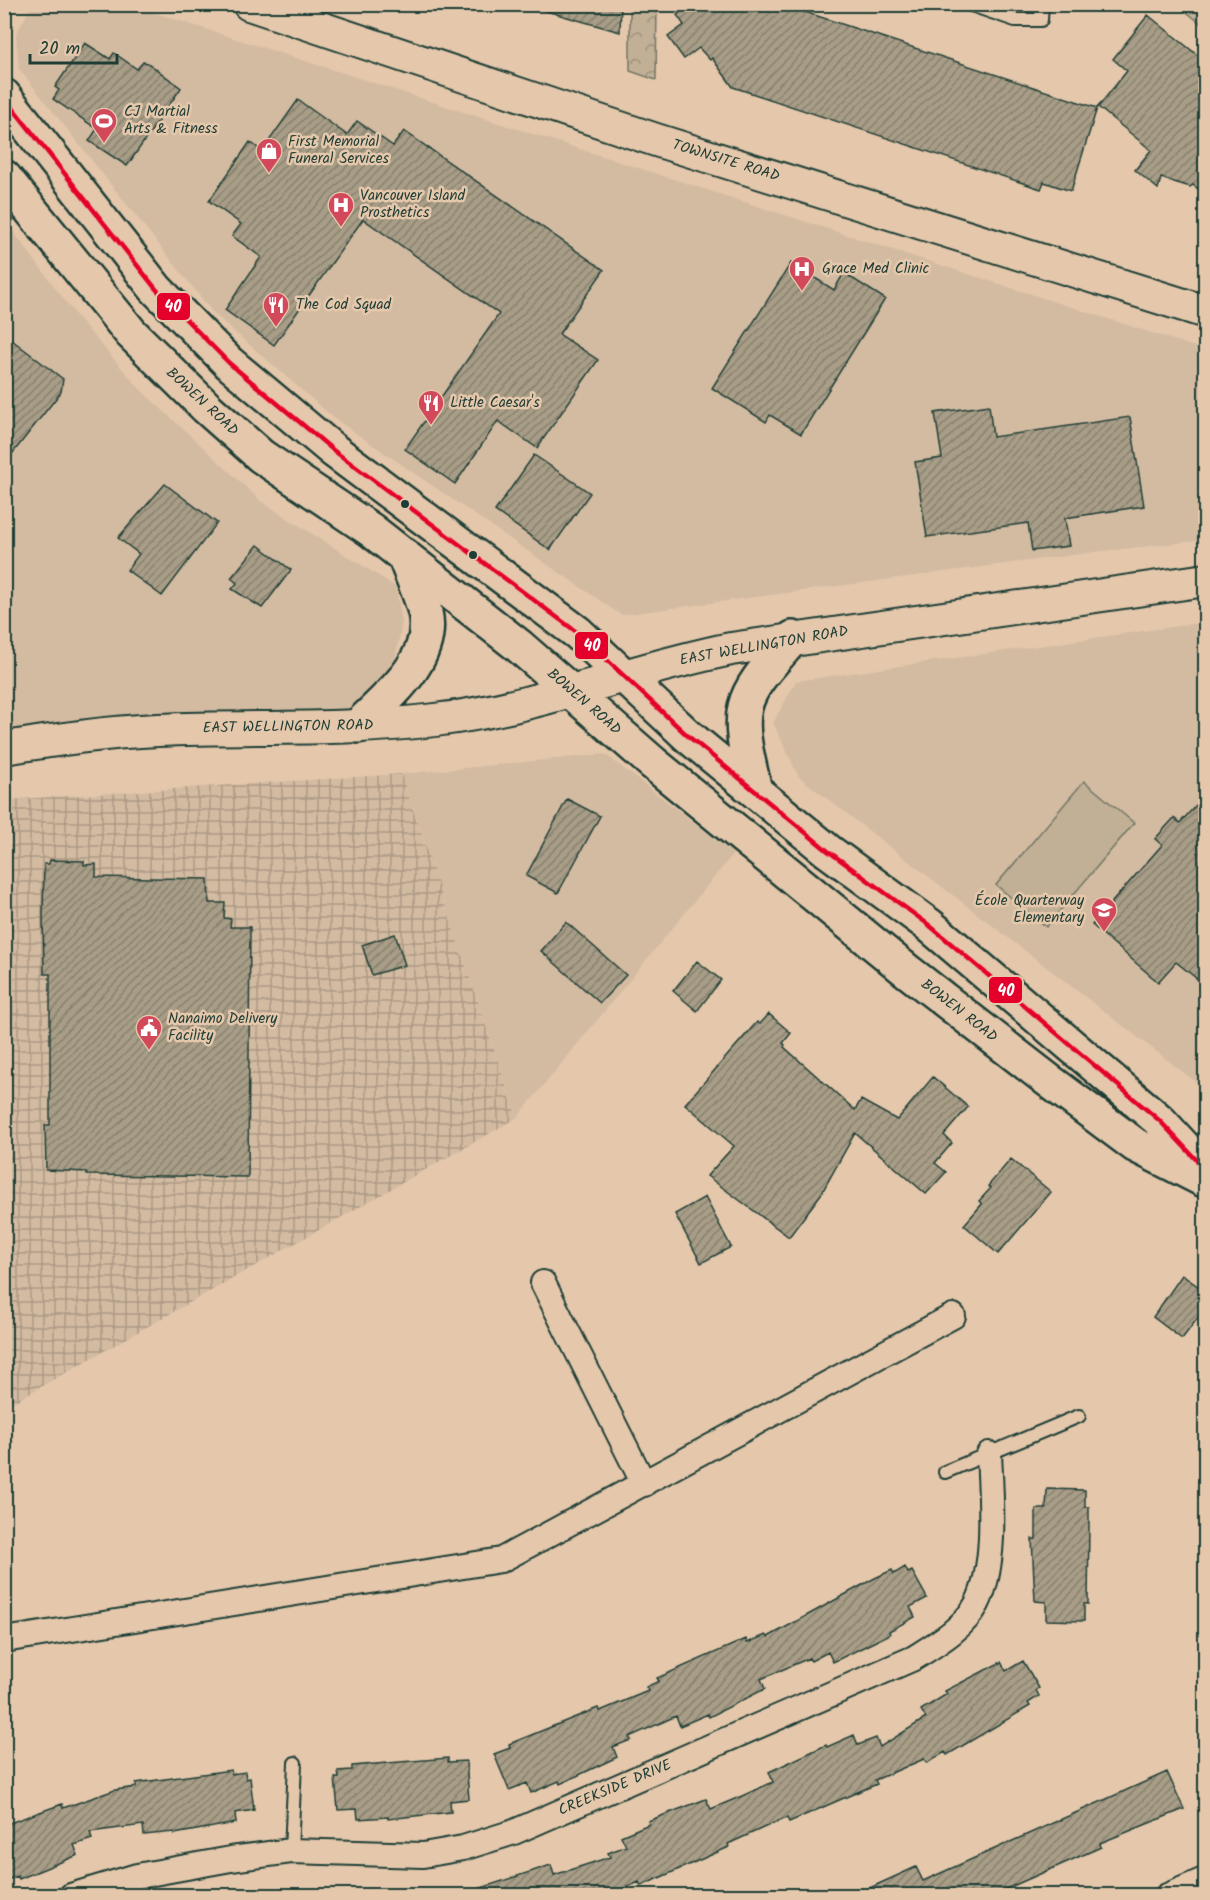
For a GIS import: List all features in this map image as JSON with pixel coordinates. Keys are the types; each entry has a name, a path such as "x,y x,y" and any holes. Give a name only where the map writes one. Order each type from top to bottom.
{"main road":[{"path":"4,96 156,289 229,363 333,450 578,633 688,736 828,851 929,925 1160,1121 1206,1171"},
{"path":"4,126 13,134 49,154"},
{"name":"BOWEN ROAD","path":"4,177 109,307 181,384 261,456 404,555 519,646 653,763 897,962 1048,1080 1136,1145 1206,1181"},
{"path":"358,726 409,673 421,653 426,632 425,613 404,555"},
{"path":"755,791 744,726 745,707 754,688 793,638"}],"street":[{"name":"TOWNSITE ROAD","path":"249,4 656,140 1206,312"},
{"name":"EAST WELLINGTON ROAD","path":"4,748 156,730 358,726 435,720 509,709 689,657 793,638 1206,580"},
{"path":"543,1283 644,1484"},
{"path":"4,1640 501,1560 953,1316"},
{"name":"CREEKSIDE DRIVE","path":"71,1896 137,1876 291,1851 423,1855 464,1848 514,1832 914,1658 952,1632 977,1605 987,1568 992,1529 989,1454"},
{"path":"1167,1896 1206,1879"}],"lane":[{"path":"968,4 1015,20 1041,20 1042,4"},
{"path":"945,1472 1079,1416"},
{"path":"291,1851 295,1763"}],"shaded area":[{"path":"32,5 131,5 1205,350 1205,540 1095,552 621,615 335,419 214,314 19,69 16,34"},
{"path":"4,219 78,318 140,389 262,502 396,587 402,622 392,679 365,711 5,744"},
{"name":"École Quarterway Elementary","path":"1205,622 1205,1089 799,777 773,723 796,681"},
{"path":"605,754 734,853 517,1118 401,774"},
{"path":"401,774 517,1118 5,1407 5,800"}],"green space":[{"path":"630,5 657,5 656,80 630,71"},
{"path":"1178,5 1205,5 1205,27"},
{"path":"1084,781 1134,823 1046,927 996,885"}],"building":[{"path":"547,4 621,4 620,32 546,11"},
{"path":"690,4 781,4 1097,108 1071,191 1044,182 1041,189 733,87 712,58 710,60 699,48 684,59 668,37 684,25 677,15"},
{"path":"1148,15 1206,62 1206,195 1193,185 1190,187 1161,178 1158,189 1135,170 1151,150 1098,107 1127,71 1113,59"},
{"path":"85,43 110,59 114,53 137,69 143,62 148,63 181,88 127,166 89,141 97,129 53,99 59,90 55,87"},
{"path":"298,100 347,135 357,121 393,146 404,131 604,270 559,334 598,360 537,448 498,421 455,484 405,449 499,314 363,219 274,345 225,310 261,257 232,236 241,224 209,201 250,142 262,151"},
{"path":"791,263 834,290 844,273 885,299 801,434 770,415 766,422 712,388"},
{"path":"4,334 63,379 61,392 4,464"},
{"path":"989,405 993,437 1130,417 1144,506 1065,518 1069,546 1032,551 1028,523 927,537 915,462 942,458 935,413"},
{"path":"534,455 590,493 550,550 495,511"},
{"path":"165,484 217,523 162,596 127,570 139,554 118,538"},
{"path":"258,545 291,570 262,608 232,589 237,583 231,578"},
{"path":"1206,794 1206,986 1176,962 1158,982 1092,925 1162,845 1155,839 1174,818 1180,823"},
{"path":"567,799 600,816 558,893 526,876"},
{"name":"Nanaimo Delivery Facility","path":"50,860 84,861 84,865 96,864 96,877 208,879 209,903 225,903 224,918 231,919 230,927 250,927 248,1177 87,1175 86,1172 46,1170 45,1125 50,1125 50,974 44,974 43,915 44,864 49,864"},
{"path":"566,922 626,975 600,1003 541,951"},
{"path":"395,934 405,965 372,975 362,945"},
{"path":"697,961 721,980 697,1011 673,991"},
{"path":"769,1014 791,1033 783,1043 784,1047 855,1110 861,1100 897,1120 933,1077 968,1107 944,1135 952,1143 935,1163 946,1172 926,1194 855,1133 821,1194 789,1237 707,1176 734,1146 685,1104 757,1022 760,1024"},
{"path":"1011,1159 1051,1192 998,1254 964,1225 982,1204 979,1201 991,1188 988,1186"},
{"path":"705,1197 731,1247 701,1263 675,1214"},
{"path":"1182,1275 1206,1292 1206,1307 1182,1339 1153,1317"},
{"path":"1047,1489 1085,1490 1085,1507 1089,1507 1089,1525 1088,1604 1084,1604 1084,1621 1046,1620 1046,1602 1035,1601 1032,1539 1036,1539 1036,1509 1046,1509"},
{"path":"905,1567 908,1573 912,1571 927,1598 910,1607 915,1617 889,1631 890,1634 833,1662 828,1652 811,1661 809,1658 761,1679 765,1689 709,1717 708,1714 680,1726 676,1716 629,1737 631,1740 613,1747 617,1757 560,1784 559,1781 531,1793 527,1783 509,1790 494,1754 510,1748 509,1744 598,1708 600,1711 648,1691 646,1687 659,1681 657,1678 746,1639 747,1643 766,1635 768,1637 875,1578 892,1570 894,1574"},
{"path":"1023,1661 1039,1688 1036,1690 1039,1696 1028,1703 1030,1706 947,1755 945,1752 927,1763 924,1759 875,1780 877,1784 789,1822 787,1818 774,1823 728,1844 729,1847 641,1886 639,1882 607,1896 473,1896 472,1891 551,1865 554,1875 610,1857 608,1853 626,1846 621,1836 649,1824 648,1821 706,1799 711,1809 742,1796 773,1782 769,1772 826,1745 827,1747 854,1735 858,1745 876,1738 880,1747 926,1718 921,1710 947,1694 945,1691 1001,1662 1006,1671"},
{"path":"448,1758 448,1762 466,1761 469,1799 450,1801 451,1812 388,1819 388,1817 358,1819 357,1809 338,1810 335,1778 339,1778 338,1771 352,1770 352,1766"},
{"path":"231,1770 232,1774 245,1772 246,1779 250,1778 254,1810 235,1813 236,1823 174,1834 174,1832 144,1835 143,1825 90,1832 92,1839 74,1845 78,1855 19,1879 18,1876 4,1881 4,1825 62,1804 63,1808 115,1790 136,1787 136,1783"},
{"path":"1167,1772 1184,1809 1100,1843 1101,1847 990,1896 852,1896 916,1867 923,1881"}],"transit line":[{"name":"40","path":"4,97 156,289 229,363 333,450 578,633 688,736 828,851 929,925 1160,1121 1206,1170"}],"place":[{"name":"CJ Martial Arts & Fitness","path":"104,144"},
{"name":"First Memorial Funeral Services","path":"269,174"},
{"name":"Vancouver Island Prosthetics","path":"341,228"},
{"name":"Grace Med Clinic","path":"802,292"},
{"name":"The Cod Squad","path":"276,328"},
{"name":"Little Caesar's","path":"431,426"},
{"name":"École Quarterway Elementary","path":"1104,933"},
{"name":"Nanaimo Delivery Facility","path":"149,1051"}]}
